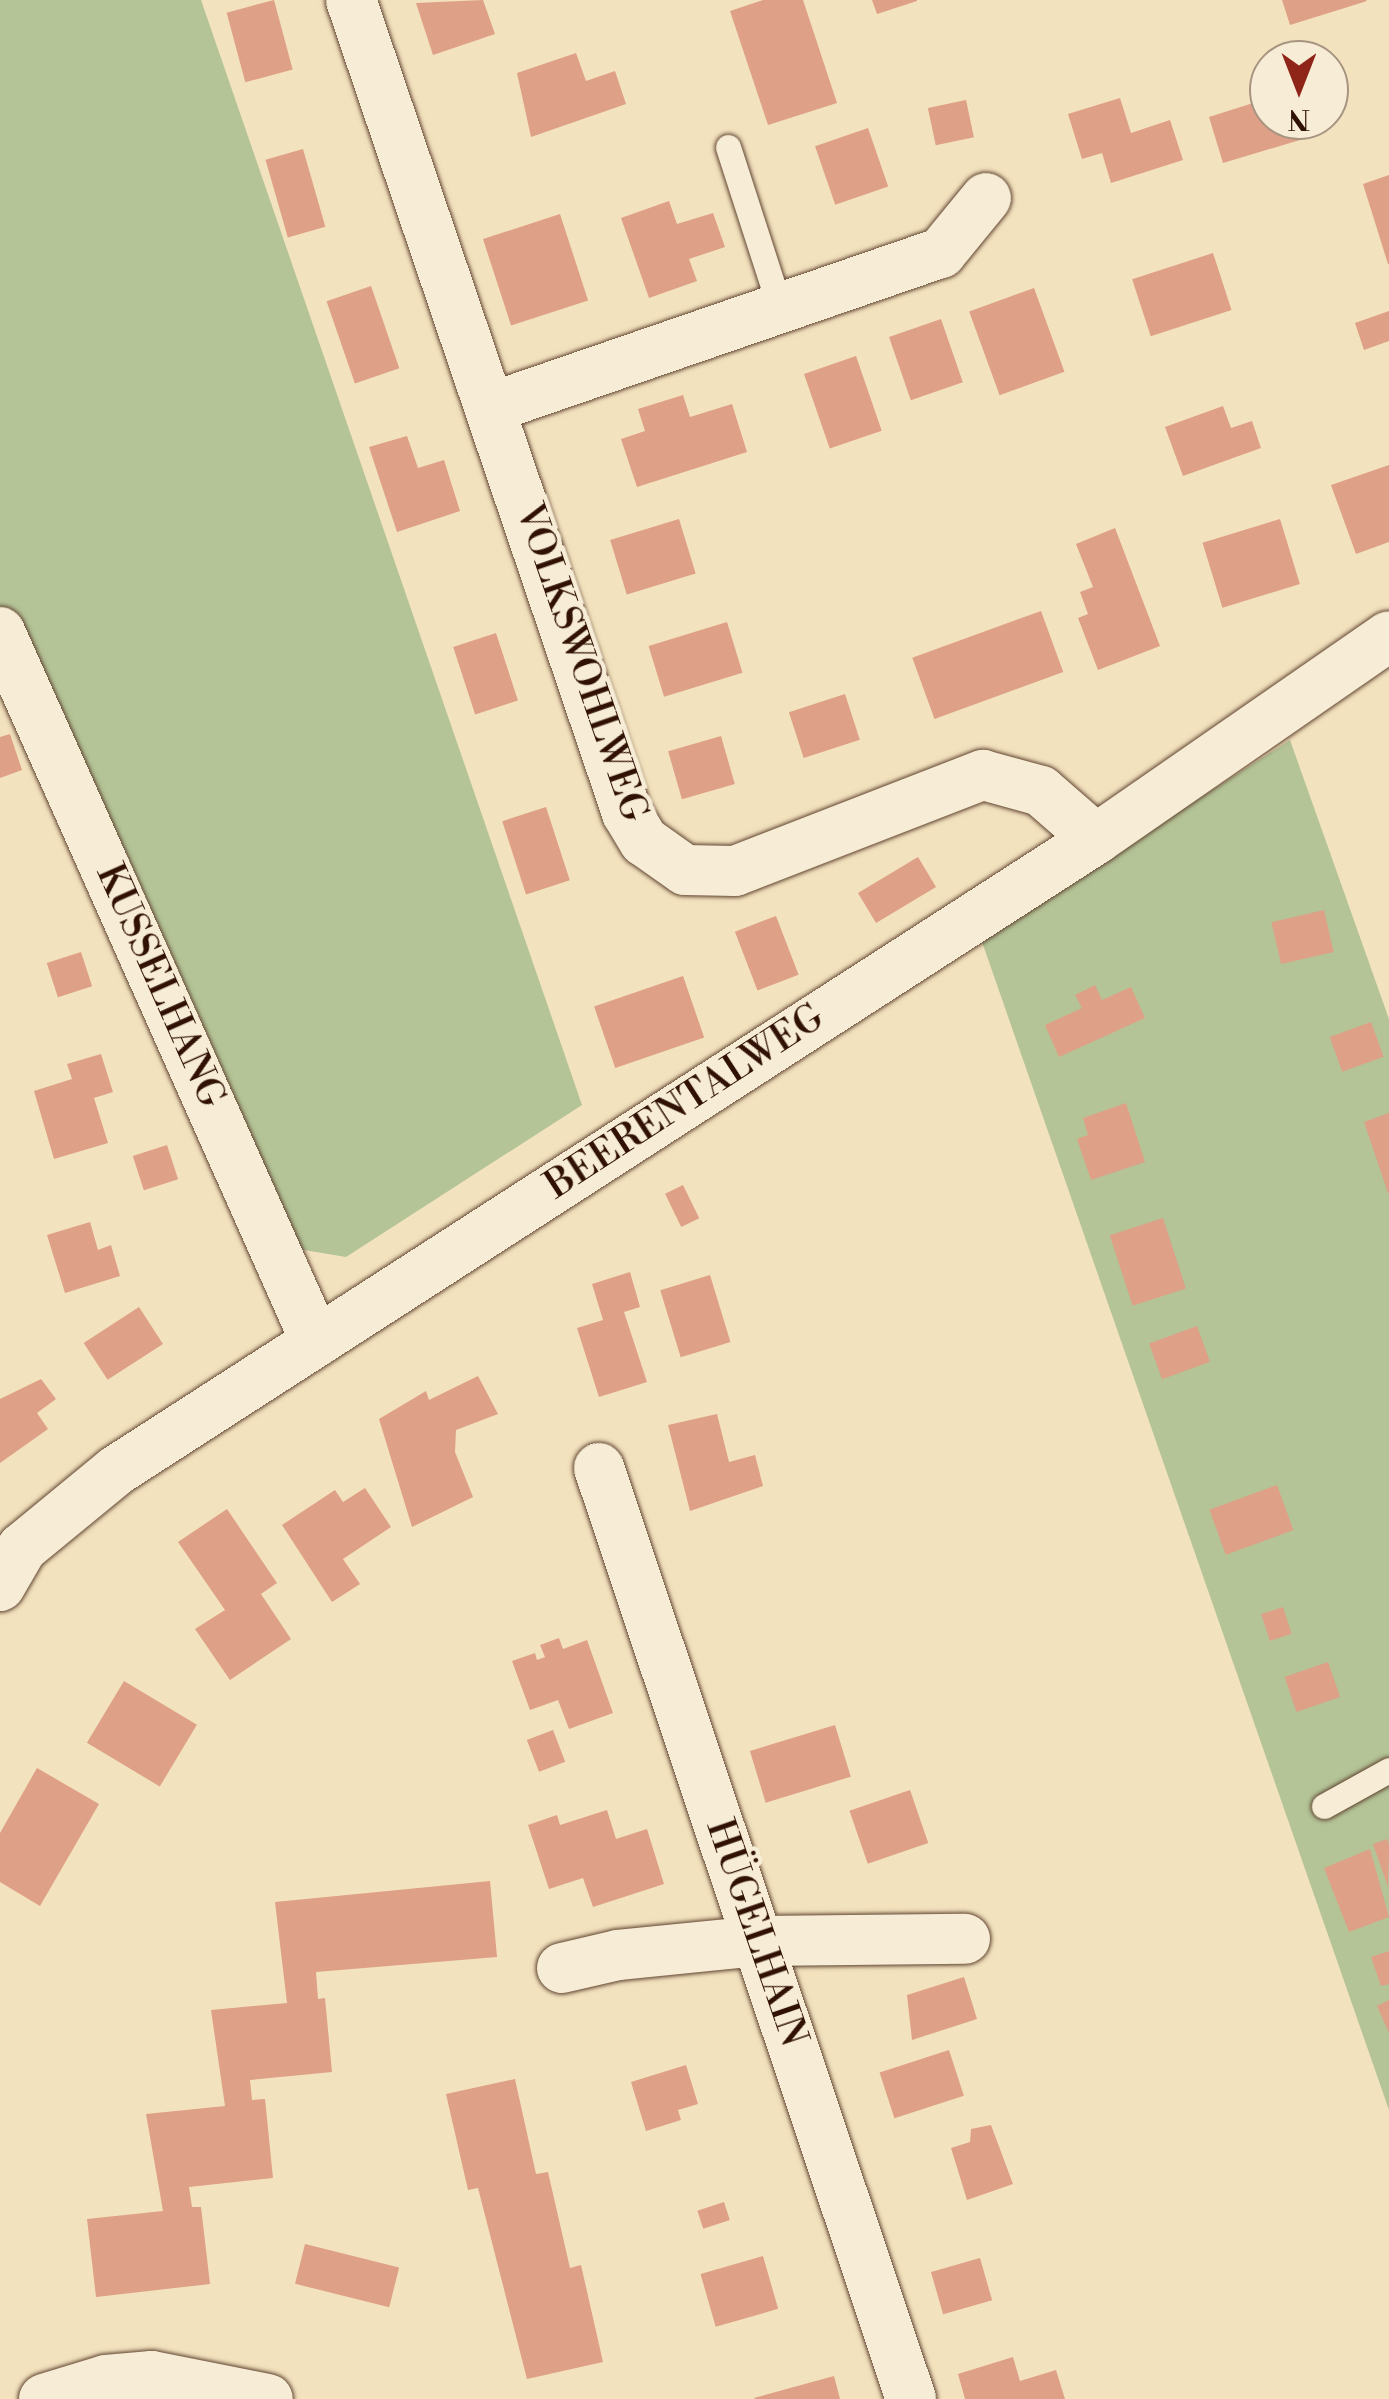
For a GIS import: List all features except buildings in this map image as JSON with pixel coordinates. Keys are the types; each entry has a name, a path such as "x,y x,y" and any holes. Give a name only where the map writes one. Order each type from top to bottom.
{"street":[{"name":"VOLKSWOHLWEG","path":"350,0 493,406 628,813 669,862 699,874 735,872 983,775 1041,791 1096,840"},
{"path":"493,406 941,253 986,198"},
{"name":"KUSSELHANG","path":"0,632 316,1342"},
{"name":"BEERENTALWEG","path":"0,1586 22,1548 117,1470 1096,840 1389,636"},
{"name":"HÜGELHAIN","path":"599,1468 912,2399"},
{"path":"562,1968 618,1955 759,1941 964,1939"},
{"path":"44,2399 106,2380 152,2376 268,2399"}],"lane":[{"path":"728,147 780,308"},
{"path":"1324,1806 1389,1770"}],"green space":[{"path":"0,0 201,0 582,1105 346,1257 274,1245 0,632"},
{"path":"1290,740 1389,1019 1389,2110 981,939"}]}
